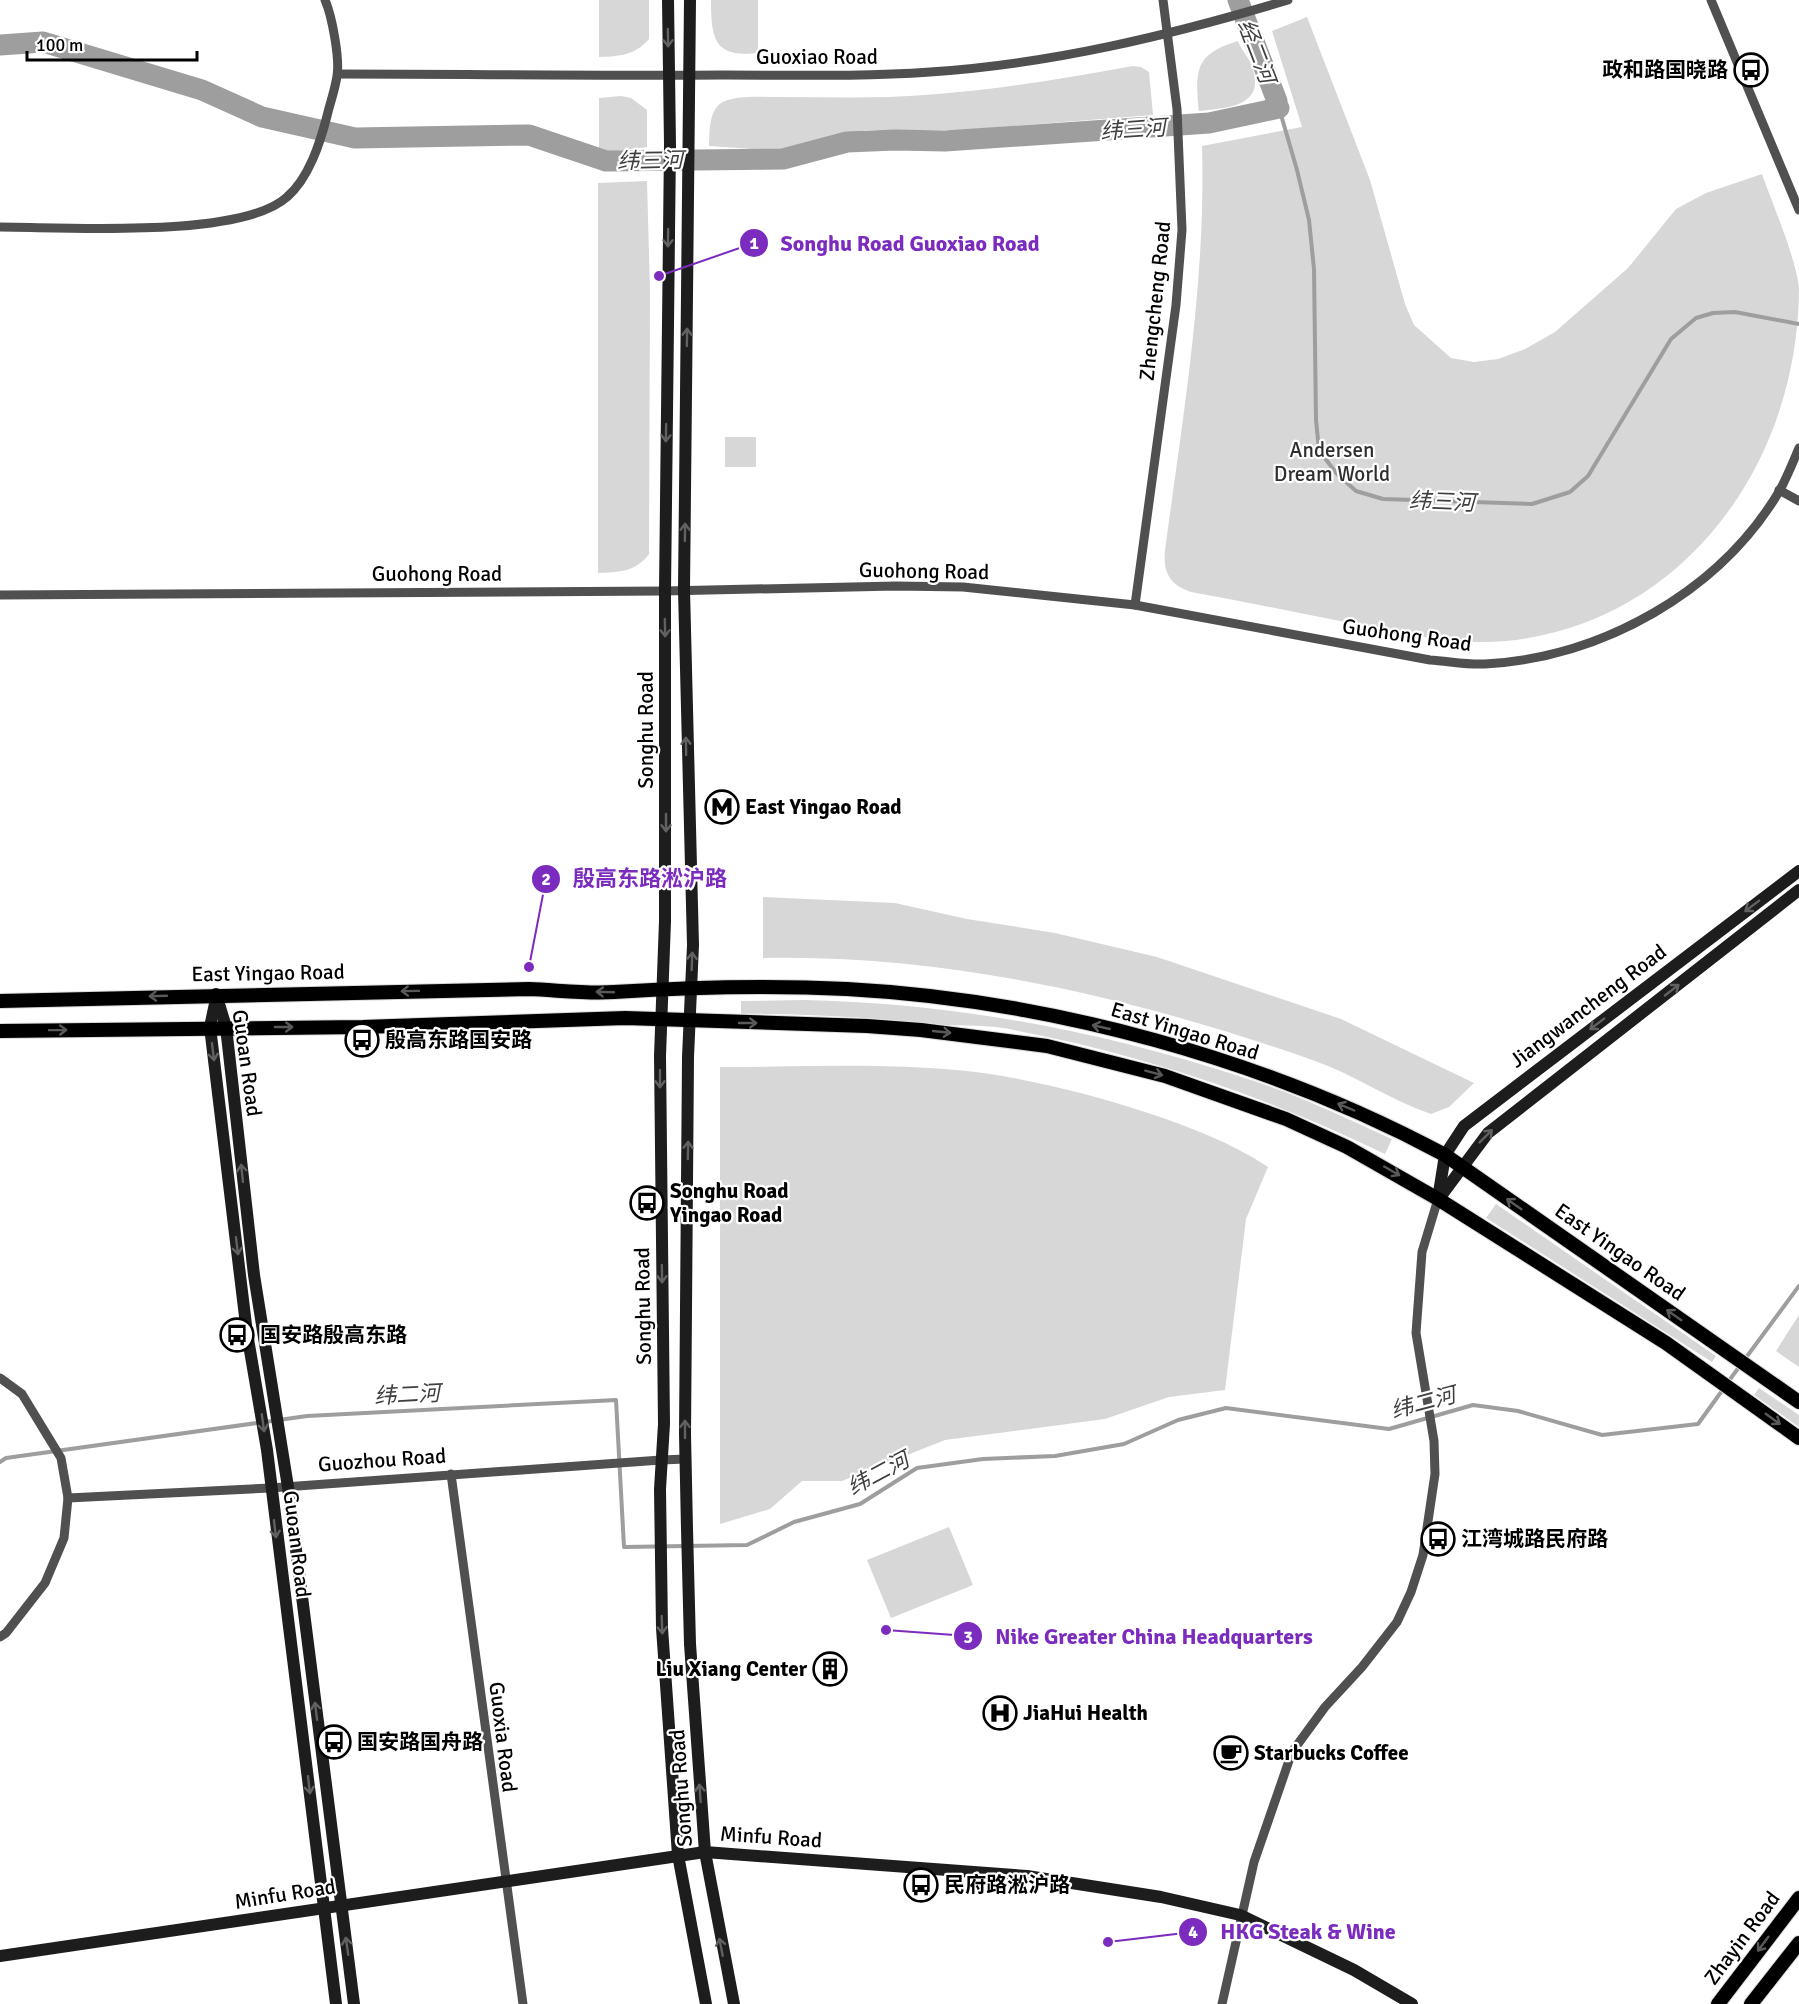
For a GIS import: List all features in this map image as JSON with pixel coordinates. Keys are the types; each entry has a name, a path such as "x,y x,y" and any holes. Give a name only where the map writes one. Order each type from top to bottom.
{"main road":[{"name":"East Yingao Road","path":"0,1001 216,994 529,989 616,992 663,989 847,989 973,1002 1044,1014 1156,1040 1326,1098 1380,1121 1445,1155 1799,1402"},
{"path":"0,1031 363,1027 625,1018 731,1023 823,1023 921,1030 1047,1046 1165,1076 1286,1119 1347,1147 1438,1199 1704,1370 1799,1438"},
{"name":"Zhayin Road","path":"1718,2004 1799,1898"},
{"path":"1751,2004 1799,1942"}],"street":[{"path":"0,227 187,226 243,219 268,210 288,197 306,171 321,141 338,74 330,11 325,0"},
{"name":"Songhu Road","path":"668,0 670,145 664,591 667,726 660,1056 664,1424 661,1530 662,1628 678,1855 707,2000"},
{"name":"Songhu Road","path":"690,0 684,590 693,945 689,1020 685,1459 690,1644 705,1852 733,2004"},
{"name":"Zhengcheng Road","path":"1136,605 1176,305 1182,230 1177,110 1163,0"},
{"path":"1711,0 1799,210"},
{"name":"Guoxiao Road","path":"338,74 867,76 932,72 1064,55 1212,23 1284,1"},
{"name":"Guohong Road","path":"0,595 963,587 1136,605 1430,660 1470,664 1534,659 1617,632 1678,597 1723,560 1757,522 1779,490 1799,448"},
{"path":"1779,490 1799,501"},
{"name":"Jiangwancheng Road","path":"1222,2004 1240,1915 1254,1862 1292,1752 1325,1707 1380,1645 1397,1622 1411,1592 1423,1555 1436,1474 1434,1441 1416,1333 1418,1290 1422,1252 1438,1199 1445,1155 1464,1126 1484,1109 1799,871"},
{"name":"Jiangwancheng Road","path":"1438,1199 1488,1133 1799,890"},
{"name":"Guoan Road","path":"216,994 226,1027 254,1275 288,1487 354,2004"},
{"name":"Guoan Road","path":"216,994 210,1027 247,1333 260,1397 336,2004"},
{"path":"0,1378 22,1394 61,1458 68,1498 64,1538 45,1583 6,1634 0,1636"},
{"path":"662,1460 685,1459"},
{"name":"Guozhou Road","path":"68,1498 288,1487 662,1460"},
{"name":"Guoxia Road","path":"451,1474 504,1881 523,2004"},
{"name":"Minfu Road","path":"0,1956 705,1852 1027,1876 1161,1898 1240,1915 1354,1970 1412,2004"}],"green space":[{"path":"599,0 649,0 649,39 632,52 599,57"},
{"path":"711,0 758,0 758,53 732,52 724,49 718,43 712,25"},
{"name":"Andersen Dream World","path":"1307,17 1370,180 1405,304 1414,325 1451,358 1474,362 1498,359 1525,349 1555,332 1628,268 1676,209 1706,193 1762,174 1788,246 1799,287 1794,353 1778,415 1752,473 1718,525 1676,569 1626,604 1569,628 1506,641 1468,642 1411,635 1191,592 1177,585 1169,576 1165,565 1165,550 1186,399 1197,298 1202,146 1302,127 1272,31"},
{"path":"1238,41 1255,76 1255,87 1251,96 1234,106 1199,111 1197,85 1201,66 1213,52"},
{"path":"1133,66 1141,67 1149,72 1153,115 962,130 866,130 781,151 709,146 711,120 715,109 725,101 738,98 888,97 950,93 1042,82"},
{"path":"621,96 631,98 647,110 647,147 599,153 599,98"},
{"path":"647,181 650,290 649,554 632,568 598,573 598,183"},
{"path":"725,437 756,437 756,467 725,467"},
{"path":"763,897 895,903 967,919 1055,933 1157,957 1341,1019 1474,1083 1449,1107 1431,1114 1315,1061 1181,1018 1113,1000 974,972 833,959 763,958"},
{"path":"803,1000 916,1007 1027,1022 1082,1033 1191,1061 1264,1084 1320,1106 1392,1139 1385,1154 1293,1113 1199,1078 1102,1050 1003,1028 792,1014 741,1014 741,1001"},
{"path":"720,1067 933,1068 1003,1076 1058,1087 1164,1118 1225,1143 1254,1158 1268,1167 1246,1219 1225,1390 1169,1397 1105,1419 945,1440 842,1481 802,1481 770,1509 720,1524"},
{"path":"1496,1204 1716,1356 1712,1362 1486,1218"},
{"path":"1799,1315 1799,1367 1776,1351"},
{"path":"1759,1388 1799,1415 1799,1427 1754,1395"},
{"path":"949,1527 973,1585 891,1618 867,1560"}],"waterway":[{"name":"经二河","path":"1238,0 1277,101"},
{"name":"纬三河","path":"0,45 43,42 202,90 262,117 355,138 529,135 606,161 783,159 847,142 945,141 1209,123 1279,108"},
{"name":"纬三河","path":"1277,101 1309,220 1314,269 1316,420 1319,450 1336,473 1356,491 1383,499 1532,504 1570,492 1588,476 1671,339 1696,318 1713,313 1735,312 1799,324"},
{"name":"纬二河","path":"1728,1382 1799,1286"},
{"name":"纬二河","path":"0,1462 6,1458 307,1416 616,1400 624,1547 747,1545 794,1522 860,1504 917,1468 983,1459 1055,1456 1124,1444 1178,1420 1226,1408 1389,1429 1473,1405 1518,1411 1602,1435 1698,1424 1724,1388"}],"place":[{"name":"政和路国晓路","path":"1751,70"},
{"name":"Songhu Road Guoxiao Road","path":"659,276"},
{"name":"East Yingao Road","path":"722,807"},
{"name":"殷高东路淞沪路","path":"529,967"},
{"name":"殷高东路国安路","path":"362,1040"},
{"name":"Songhu Road Yingao Road","path":"647,1203"},
{"name":"国安路殷高东路","path":"237,1335"},
{"name":"江湾城路民府路","path":"1438,1539"},
{"name":"Nike Greater China Headquarters","path":"886,1630"},
{"name":"Liu Xiang Center","path":"830,1669"},
{"name":"JiaHui Health","path":"1000,1713"},
{"name":"国安路国舟路","path":"334,1742"},
{"name":"Starbucks Coffee","path":"1231,1753"},
{"name":"民府路淞沪路","path":"921,1885"},
{"name":"HKG Steak & Wine","path":"1108,1942"}]}
